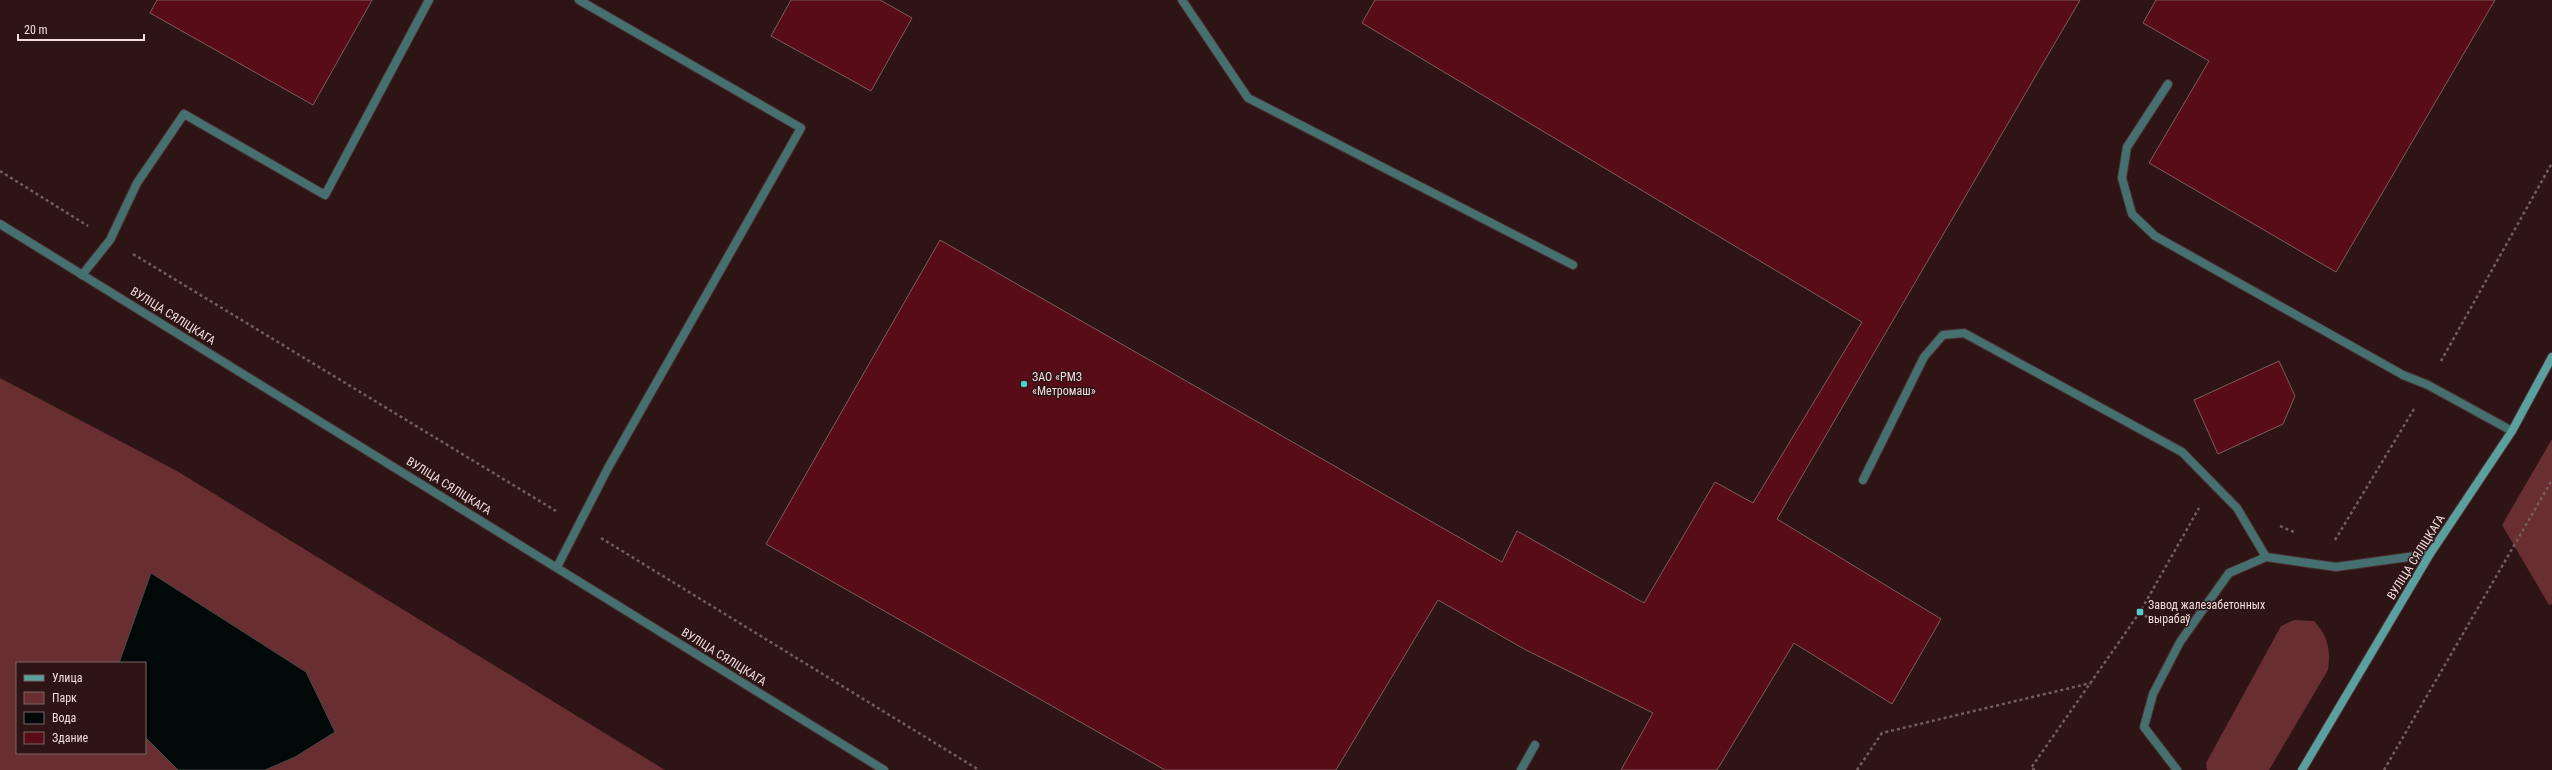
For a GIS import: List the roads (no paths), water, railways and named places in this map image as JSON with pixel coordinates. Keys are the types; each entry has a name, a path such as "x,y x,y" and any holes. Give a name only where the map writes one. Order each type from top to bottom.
{"main road":[{"name":"ВУЛІЦА СЯЛІЦКАГА","path":"2302,770 2430,554 2512,431 2552,357"}],"street":[{"path":"82,274 110,240 137,183 184,114 325,195 429,0"},
{"path":"557,567 578,524 801,128 579,0"},
{"path":"1182,0 1248,98 1573,265"},
{"path":"2168,84 2127,147 2122,178 2132,214 2155,236 2403,375 2428,385 2512,431"},
{"name":"ВУЛІЦА СЯЛІЦКАГА","path":"0,224 884,770"},
{"path":"1863,480 1924,357 1943,335 1964,333 2182,452 2237,508 2266,556"},
{"path":"2177,770 2144,727 2153,694 2180,642 2229,573 2266,556 2336,567 2430,554"},
{"path":"1521,770 1535,746"}],"water":[{"path":"151,573 306,672 335,732 295,757 265,770 178,770 146,738 146,662 119,662"}],"place":[{"name":"ЗАО «РМЗ «Метромаш»","path":"1024,384"},
{"name":"Завод жалезабетонных вырабаў","path":"2140,612"}]}
